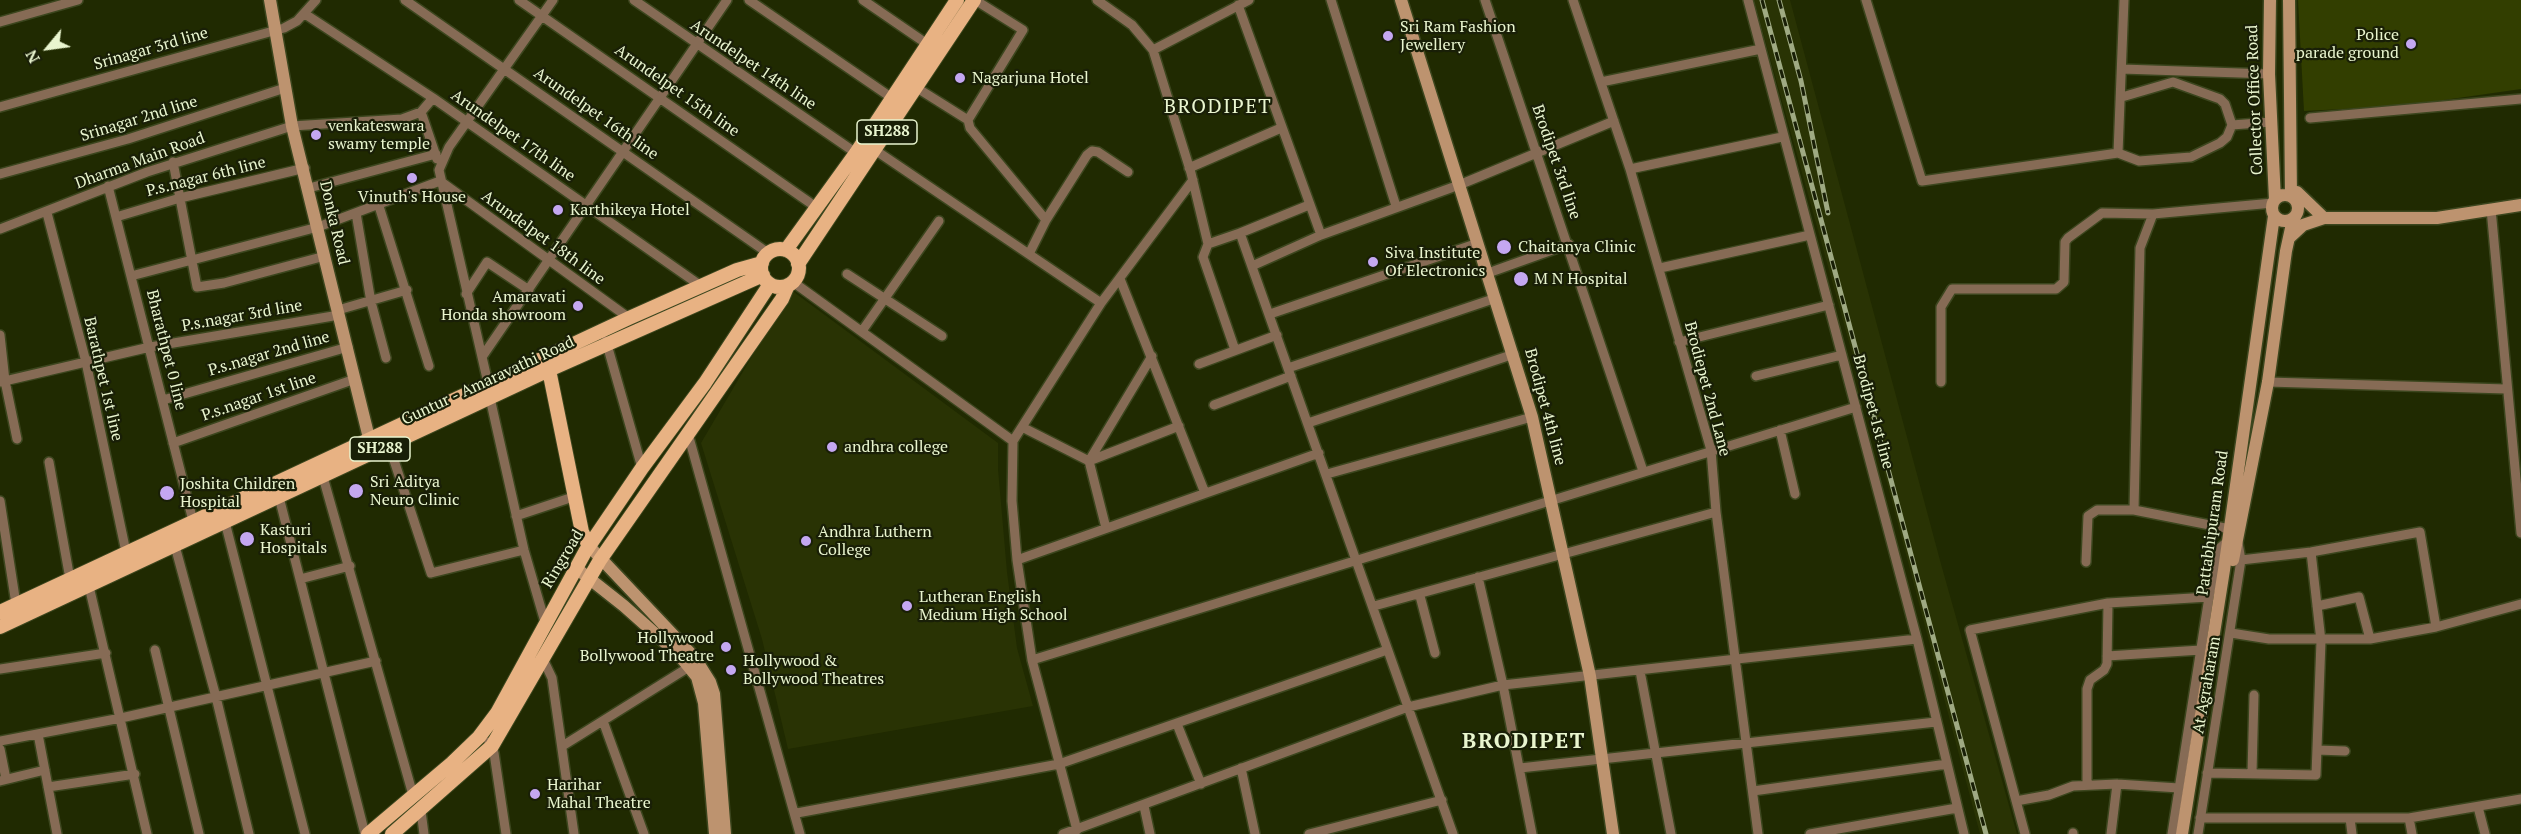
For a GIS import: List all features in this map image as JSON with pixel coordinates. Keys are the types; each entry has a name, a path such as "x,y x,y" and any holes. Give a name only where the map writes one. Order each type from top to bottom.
{"main road":[{"name":"SH288","path":"957,0 934,48 917,88 798,264 799,270 790,283 782,287 766,269 786,250 856,153 892,98 934,48 974,0"},
{"path":"786,250 796,258 798,264"},
{"name":"Guntur - Amaravathi Road","path":"0,627 323,477 371,446 488,383 737,270 766,269"},
{"name":"Guntur - Amaravathi Road","path":"0,612 193,521 371,446 389,444 607,345 766,269"},
{"name":"Ringroad","path":"366,834 452,764 482,733 497,713 545,622 589,546 642,468 705,383 766,269"},
{"name":"Ringroad","path":"392,834 492,746 600,560 782,298 790,283"},
{"path":"549,370 582,532 589,546"}],"street":[{"path":"35,0 38,11"},
{"path":"0,22 78,0"},
{"name":"Donka Road","path":"270,0 292,126 305,168 371,446"},
{"path":"305,14 315,0"},
{"name":"Arundelpet 16th line","path":"405,0 622,152 766,269"},
{"name":"Arundelpet 15th line","path":"519,0 816,207"},
{"path":"438,170 449,147 469,122 553,0"},
{"name":"Arundelpet 14th line","path":"634,0 856,153"},
{"path":"482,357 727,0"},
{"path":"749,0 892,98"},
{"path":"863,0 934,48"},
{"path":"968,120 1023,30 974,0"},
{"path":"1097,0 1132,25 1153,50 1193,180 1208,244 1203,257 1235,350"},
{"path":"1153,50 1249,0"},
{"path":"1331,0 1396,206"},
{"name":"Brodipet 4th line","path":"1401,0 1532,417 1590,676 1612,834"},
{"name":"Brodipet 3rd line","path":"1485,0 1569,244 1643,471"},
{"name":"Brodiepet 2nd Lane","path":"1573,0 1630,169 1711,450 1716,512 1758,834"},
{"name":"Brodipet 1st line","path":"1748,0 1782,136 1917,639 1935,722 1964,834"},
{"path":"1866,0 1922,181 2118,153 2139,161 2191,157 2227,137 2232,124 2225,105 2220,99 2173,82 2122,97"},
{"path":"2118,153 2122,97 2124,0"},
{"name":"Collector Office Road","path":"2270,0 2269,74 2274,206"},
{"name":"Collector Office Road","path":"2289,0 2291,191"},
{"path":"1238,5 1309,205 1322,235"},
{"name":"Srinagar 3rd line","path":"0,107 291,26 305,14"},
{"name":"Arundelpet 17th line","path":"305,14 469,122 701,286"},
{"path":"1601,82 1761,49"},
{"path":"2122,69 2269,74"},
{"name":"Srinagar 2nd line","path":"0,174 128,139 285,88"},
{"path":"917,88 968,120 970,128 1046,220"},
{"path":"433,98 422,112 436,154 440,181 488,383"},
{"path":"2310,118 2521,99"},
{"name":"Dharma Main Road","path":"0,230 173,162 292,126 402,119 422,112"},
{"path":"1252,266 1322,235 1396,206 1459,185 1614,121"},
{"path":"2232,124 2271,122"},
{"path":"1189,168 1281,128"},
{"path":"1630,169 1782,136"},
{"path":"874,150 1101,303"},
{"path":"1029,254 1046,220 1087,155 1092,151 1098,152 1128,172"},
{"path":"309,188 436,154"},
{"path":"173,162 195,286 203,288 325,256"},
{"name":"P.s.nagar 6th line","path":"116,217 180,198 305,168"},
{"path":"1077,830 1032,660 1017,560 1012,501 1013,441 1101,303 1193,180"},
{"path":"131,276 318,227 440,181"},
{"name":"Arundelpet 18th line","path":"440,181 629,318"},
{"name":"Bharathpet 0 line","path":"108,186 193,521"},
{"path":"2274,206 2282,195 2291,191 2324,218"},
{"name":"Pattabhipuram Road","path":"2231,537 2268,382 2288,239 2298,207 2291,191"},
{"path":"378,203 429,366"},
{"path":"1208,244 1240,234 1309,205"},
{"path":"1941,382 1941,307 1952,289 2056,289 2064,282 2065,242 2102,213 2153,214 2274,206"},
{"path":"2274,206 2285,222 2293,219"},
{"name":"Pattabhipuram Road","path":"2188,834 2231,537 2274,206"},
{"path":"2288,239 2303,225 2324,218 2437,218 2521,206"},
{"path":"2491,209 2521,533"},
{"name":"Barathpet 1st line","path":"47,213 86,362 126,552"},
{"path":"356,213 371,302 386,358"},
{"path":"2134,510 2139,248 2153,214"},
{"path":"862,331 939,221"},
{"path":"1240,234 1374,606 1387,650 1453,834"},
{"path":"1660,268 1810,235"},
{"path":"1270,314 1478,243"},
{"path":"1488,273 1569,244"},
{"path":"466,294 486,262 529,290"},
{"path":"847,274 942,336"},
{"path":"1120,279 1204,493"},
{"path":"790,283 862,331 1013,441"},
{"name":"P.s.nagar 3rd line","path":"2,381 150,347 338,312 407,290"},
{"path":"1214,405 1289,372 1496,298"},
{"path":"1679,342 1829,305"},
{"path":"602,331 642,468"},
{"path":"0,334 2,381 17,439"},
{"path":"1199,363 1277,335"},
{"name":"P.s.nagar 2nd line","path":"163,400 348,347"},
{"path":"2254,351 2272,355"},
{"path":"1308,423 1514,354"},
{"path":"1756,376 1842,355"},
{"path":"1106,528 1089,461 1152,356"},
{"name":"P.s.nagar 1st line","path":"173,443 355,379"},
{"path":"2268,382 2506,388"},
{"path":"490,398 524,550 545,622"},
{"path":"1032,660 1856,407"},
{"path":"1327,474 1532,417"},
{"path":"1022,427 1089,461 1179,426"},
{"path":"1780,430 1795,494"},
{"path":"688,434 797,813 800,834"},
{"path":"389,444 431,573 524,550"},
{"path":"1017,560 1319,453"},
{"path":"49,462 69,579"},
{"path":"323,477 413,795"},
{"path":"516,516 576,496"},
{"path":"279,497 366,834"},
{"path":"0,501 16,604"},
{"path":"2086,562 2088,516 2091,512 2134,510 2231,537 2220,548 2209,597 2172,834"},
{"path":"1374,606 1420,596 1478,577 1716,512"},
{"path":"225,522 305,834"},
{"path":"2241,560 2311,552 2420,532 2436,627"},
{"name":"At Agraharam","path":"2198,834 2241,560 2231,537"},
{"path":"175,546 216,697 249,834"},
{"path":"589,546 695,657 710,682 714,694 724,834"},
{"path":"2207,773 2316,775 2321,640 2311,552"},
{"path":"300,579 350,566"},
{"path":"576,568 624,606 689,667 703,693 715,834"},
{"path":"83,572 90,587 147,834"},
{"path":"1478,577 1503,685 1532,834"},
{"path":"1420,596 1435,653"},
{"path":"2025,834 1970,630 2108,603 2209,597"},
{"path":"2317,606 2359,597 2370,639"},
{"path":"2088,785 2088,684 2104,670 2107,656 2108,603"},
{"path":"2231,633 2269,639 2370,639 2436,627 2521,604"},
{"path":"1063,834 1408,707 1503,685 1917,639"},
{"path":"155,650 199,834"},
{"path":"797,813 1059,764 1387,650"},
{"path":"2107,656 2201,650"},
{"path":"0,669 106,653"},
{"path":"542,657 552,678 564,745 574,834"},
{"path":"0,741 121,718 376,661"},
{"path":"564,745 689,667"},
{"path":"1640,671 1653,752 1671,834"},
{"name":"Pattabhipuram Road","path":"2182,834 2211,671"},
{"path":"2252,773 2254,695"},
{"path":"603,721 644,834"},
{"path":"1520,768 1935,722"},
{"path":"1177,724 1201,784"},
{"path":"482,733 492,746 506,834"},
{"path":"38,734 57,834"},
{"path":"0,749 3,780 45,770"},
{"path":"2317,750 2345,751"},
{"path":"1753,791 1947,764"},
{"path":"1241,768 1255,834"},
{"path":"48,787 135,774"},
{"path":"2016,801 2049,795 2073,786 2117,784 2179,788"},
{"path":"2111,834 2117,784"},
{"path":"2200,818 2409,818 2521,799"},
{"path":"1309,834 1442,800"},
{"path":"1144,806 1150,834"},
{"path":"2478,807 2485,834"},
{"path":"1810,834 1836,832 1957,808"},
{"path":"420,811 424,834"},
{"path":"2350,818 2352,834"},
{"path":"2409,818 2412,834"}],"shaded area":[{"path":"1754,0 1790,0 1941,564 2017,834 1980,834 1867,407"},
{"name":"Police parade ground","path":"2298,0 2521,0 2521,89 2402,106 2304,111"},
{"path":"791,290 998,443 998,469 1007,572 1017,648 1033,706 788,749 762,639 701,443"}],"railway":[{"path":"1762,0 1986,834"},
{"path":"1779,0 1801,81 1828,213"}],"place":[{"name":"Sri Ram Fashion Jewellery","path":"1388,36"},
{"name":"Police parade ground","path":"2411,44"},
{"name":"Nagarjuna Hotel","path":"960,78"},
{"name":"venkateswara swamy temple","path":"316,135"},
{"name":"Vinuth's House","path":"412,178"},
{"name":"Karthikeya Hotel","path":"558,210"},
{"name":"Chaitanya Clinic","path":"1504,247"},
{"name":"Siva Institute Of Electronics","path":"1373,262"},
{"name":"M N Hospital","path":"1521,279"},
{"name":"Amaravati Honda showroom","path":"578,306"},
{"name":"andhra college","path":"832,447"},
{"name":"Sri Aditya Neuro Clinic","path":"356,491"},
{"name":"Joshita Children Hospital","path":"167,493"},
{"name":"Kasturi Hospitals","path":"247,539"},
{"name":"Andhra Luthern College","path":"806,541"},
{"name":"Lutheran English Medium High School","path":"907,606"},
{"name":"Hollywood Bollywood Theatre","path":"726,647"},
{"name":"Hollywood & Bollywood Theatres","path":"731,670"},
{"name":"Harihar Mahal Theatre","path":"535,794"}],"district":[{"name":"BRODIPET","path":"1218,107"},
{"name":"BRODIPET","path":"1524,742"}]}
